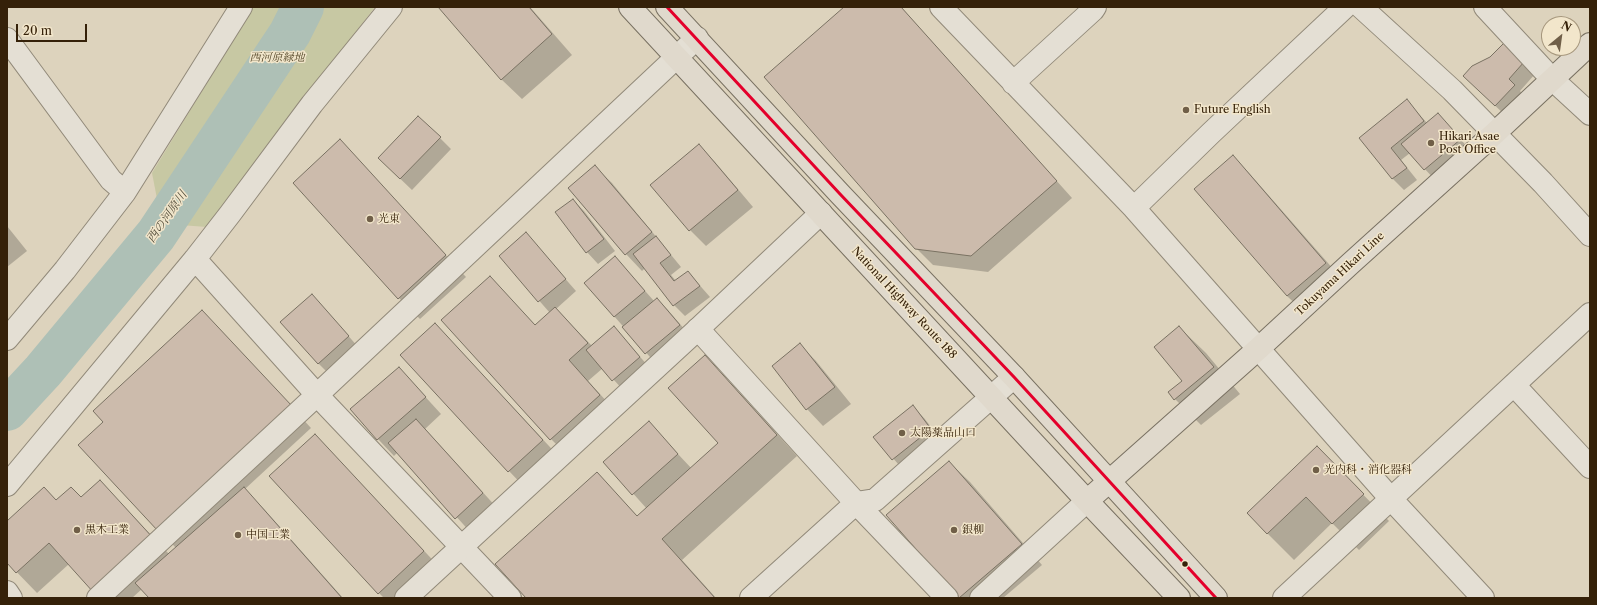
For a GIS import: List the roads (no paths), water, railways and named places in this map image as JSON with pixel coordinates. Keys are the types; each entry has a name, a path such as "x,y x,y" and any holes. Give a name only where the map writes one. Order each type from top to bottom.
{"main road":[{"name":"National Highway Route 188","path":"630,7 1087,501 1179,598"},
{"path":"667,7 840,194 1014,377 1216,598"},
{"name":"Tokuyama Hikari Line","path":"1087,501 1110,482 1495,133 1590,44"}],"street":[{"path":"7,339 65,270 125,192 241,7"},
{"path":"7,485 195,258 230,214 312,104 391,7"},
{"path":"940,7 1134,208 1392,500 1483,598"},
{"path":"1013,83 1095,7"},
{"path":"1134,208 1345,7"},
{"path":"1361,7 1452,90 1495,133 1590,235"},
{"path":"1485,7 1552,79 1590,114"},
{"path":"98,598 317,395 697,38"},
{"path":"7,39 111,180 125,192"},
{"path":"406,598 698,329 840,194"},
{"path":"195,258 317,395 510,598"},
{"path":"1284,598 1392,500 1590,314"},
{"path":"698,329 856,502 947,598"},
{"path":"751,598 856,502 875,500 1014,377"},
{"path":"1514,385 1590,467"},
{"path":"981,598 1087,501"},
{"path":"7,592 11,598"}],"waterway":[{"name":"西の河原川","path":"7,410 43,371 156,235 290,33 303,7"}],"place":[{"name":"Future English","path":"1186,110"},
{"name":"Hikari Asae Post Office","path":"1431,143"},
{"name":"光東","path":"370,219"},
{"name":"太陽薬品山口","path":"902,433"},
{"name":"光内科・消化器科","path":"1316,470"},
{"name":"黒木工業","path":"77,530"},
{"name":"銀柳","path":"954,530"},
{"name":"中国工業","path":"238,535"}],"park label":[{"name":"西河原緑地","path":"277,58"}]}
